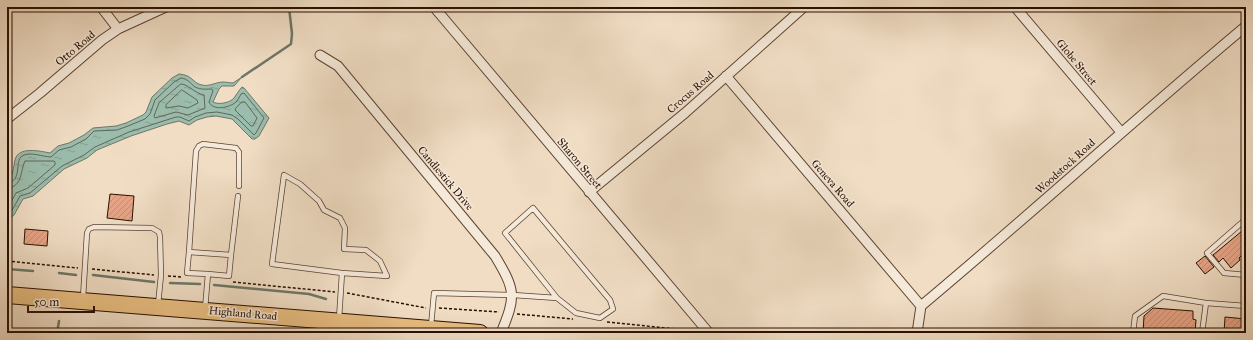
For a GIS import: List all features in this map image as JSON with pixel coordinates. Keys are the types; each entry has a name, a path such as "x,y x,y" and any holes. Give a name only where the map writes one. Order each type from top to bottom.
{"highway":[{"name":"Highland Road","path":"7,295 480,333"}],"street":[{"path":"101,7 118,29"},
{"name":"Otto Road","path":"7,119 102,40 118,29 166,7"},
{"name":"Sharon Street","path":"434,7 709,333"},
{"name":"Crocus Road","path":"589,192 685,113 804,7"},
{"name":"Globe Street","path":"1015,7 1121,132"},
{"name":"Woodstock Road","path":"921,306 1047,198 1121,132 1246,26"},
{"name":"Candlestick Drive","path":"320,55 338,66 495,256 505,272 513,295"},
{"name":"Geneva Road","path":"726,76 921,306"},
{"path":"500,333 509,313 513,295"},
{"path":"917,333 921,306"}],"lane":[{"path":"238,196 229,276 187,272 196,151 199,146 203,144 236,148 239,152 239,186"},
{"path":"284,175 300,184 319,201 324,210 340,218 345,228 344,249 366,250 380,262 388,276 342,273 272,264 284,175"},
{"path":"431,329 434,293 513,295 557,298 576,313 600,318 613,309 610,300 533,208 504,233 557,298"},
{"path":"1246,219 1207,253 1224,273 1246,275"},
{"path":"82,300 87,232 89,229 94,227 152,228 159,232 160,237 161,275 158,306"},
{"path":"189,252 231,255"},
{"path":"339,321 342,273"},
{"path":"205,310 208,274"},
{"path":"1133,333 1135,316 1163,296 1206,303 1246,306"},
{"path":"1202,333 1206,303"}],"path":[{"path":"7,261 184,278"},
{"path":"231,282 341,292 424,308 509,313 578,320"},
{"path":"601,322 709,333"}],"water":[{"path":"179,74 190,77 196,83 205,85 220,82 233,83 242,77 234,86 222,86 213,102 221,103 230,101 242,87 244,88 269,118 259,136 252,139 232,119 216,116 197,120 189,125 179,121 131,136 97,150 87,158 64,169 33,196 23,199 14,215 7,221 7,180 12,174 15,160 20,153 30,150 50,153 58,146 69,143 93,128 116,126 143,115 146,112 152,97 172,78"}],"building":[{"path":"110,194 134,196 132,221 107,218"},
{"path":"25,229 48,231 47,246 24,244"},
{"path":"1242,231 1246,236 1246,251 1239,258 1240,260 1231,268 1223,258 1219,262 1213,255"},
{"path":"1205,256 1214,267 1205,274 1196,263"},
{"path":"1153,308 1193,311 1193,319 1196,320 1195,333 1143,333 1144,316"},
{"path":"1225,317 1246,319 1246,333 1224,333"}],"waterway":[{"path":"242,77 291,44 292,34 289,7"},
{"path":"7,269 33,271"},
{"path":"59,273 76,275"},
{"path":"93,275 154,282"},
{"path":"170,283 200,284"},
{"path":"214,285 309,294 326,299"},
{"path":"57,333 59,321"}]}
